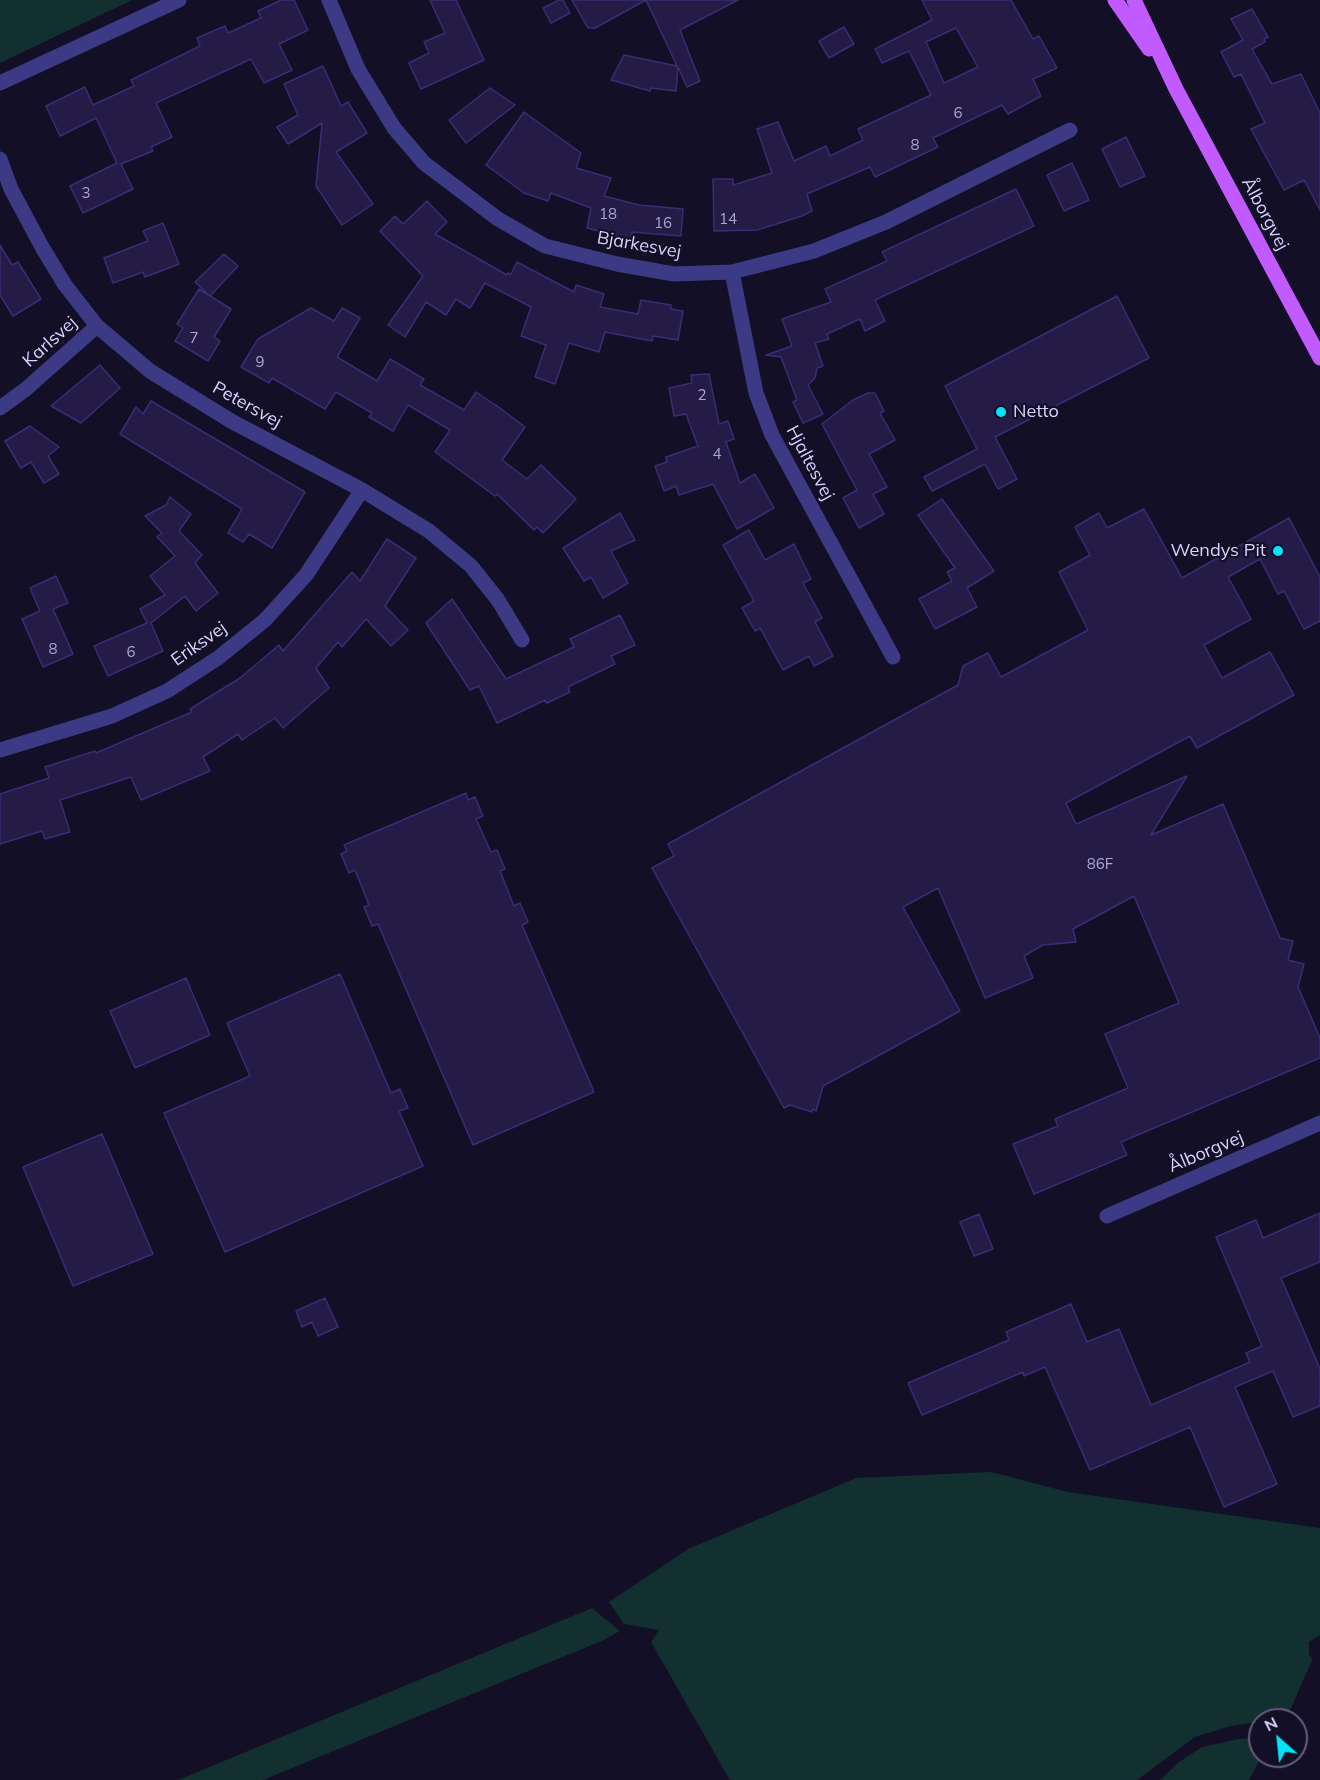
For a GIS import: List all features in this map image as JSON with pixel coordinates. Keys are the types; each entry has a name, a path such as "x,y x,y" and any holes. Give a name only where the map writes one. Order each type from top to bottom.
{"main road":[{"name":"Ålborgvej","path":"1115,0 1176,89"},
{"name":"Ålborgvej","path":"1134,0 1176,89 1320,358"}],"street":[{"path":"0,82 179,0"},
{"name":"Bjarkesvej","path":"329,0 358,69 394,128 424,163 498,219 546,246 617,264 674,274 732,272 814,251 886,222 1070,130"},
{"name":"Petersvej","path":"0,159 11,189 42,247 65,285 97,326 160,377 231,421 362,489 429,531 471,566 498,600 522,639"},
{"name":"Hjaltesvej","path":"732,272 756,393 772,435 893,657"},
{"name":"Karlsvej","path":"0,408 26,389 97,326"},
{"name":"Eriksvej","path":"0,750 112,716 167,691 218,658 265,620 306,575 362,489"},
{"name":"Ålborgvej","path":"1107,1216 1320,1124"}],"green space":[{"path":"0,0 132,0 0,63"},
{"path":"991,1472 1068,1492 1320,1528 1320,1635 1309,1642 1309,1656 1313,1658 1291,1708 1248,1708 1248,1723 1195,1737 1137,1780 730,1780 651,1642 659,1630 624,1624 609,1602 688,1549 856,1478"},
{"path":"592,1608 620,1631 604,1640 263,1780 178,1780"},
{"path":"1248,1739 1248,1768 1256,1768 1249,1780 1160,1780 1179,1762 1202,1747"}],"building":[{"path":"281,0 294,0 308,30 279,44 292,70 264,83 251,59 156,103 172,137 151,147 153,151 121,164 133,189 83,213 70,186 117,163 96,118 60,136 46,106 85,87 93,105 134,86 131,80 200,46 197,38 225,26 228,33 261,18 258,11"},
{"path":"430,0 456,0 484,60 421,89 409,63 429,53 424,42 445,33"},
{"path":"563,0 570,13 551,23 543,8"},
{"path":"572,0 646,0 595,28 588,28"},
{"path":"646,0 738,0 680,30 700,81 687,87 678,67 676,91 651,88 650,91 611,80 624,55 677,66"},
{"path":"922,0 1011,0 1033,39 1039,36 1057,68 1033,79 1041,96 1008,114 1002,105 933,138 938,147 875,177 870,167 807,194 812,211 802,216 757,230 714,231 713,179 733,179 733,185 772,173 757,129 778,122 794,161 826,146 830,156 863,140 858,129 931,95 909,51 882,63 875,49 932,20","holes":["956,28 978,67 944,83 926,42"]},
{"path":"1252,9 1268,37 1264,39 1265,42 1252,49 1272,84 1301,74 1320,113 1320,210 1304,180 1284,190 1251,129 1265,123 1241,74 1234,77 1221,52 1243,40 1231,19"},
{"path":"844,27 854,44 829,58 819,41"},
{"path":"323,66 341,106 348,102 367,133 336,152 373,204 342,225 316,186 322,123 288,144 277,127 298,115 284,84"},
{"path":"490,88 515,105 466,143 449,120"},
{"path":"524,112 581,153 576,168 611,178 604,196 639,205 683,209 681,236 632,232 630,239 587,228 591,208 551,193 548,201 524,193 486,165"},
{"path":"1126,137 1145,176 1120,187 1102,149"},
{"path":"1072,163 1089,200 1064,211 1047,175"},
{"path":"1016,189 1034,226 875,300 885,321 865,331 860,319 827,334 829,339 815,343 823,366 817,368 815,378 808,385 823,414 803,423 793,402 797,400 781,357 766,355 792,346 782,319 831,302 825,289 887,261 882,252"},
{"path":"427,201 447,222 435,234 507,275 511,274 517,262 574,292 576,285 604,294 600,307 638,314 641,300 671,305 671,309 683,311 678,340 653,336 652,341 605,332 599,352 569,343 555,384 535,377 546,345 521,336 531,307 485,283 470,308 456,299 446,315 426,302 405,337 388,325 423,276 380,231 395,216 403,224"},
{"path":"163,223 179,264 145,277 143,272 113,283 104,258 148,241 143,231"},
{"path":"0,245 12,265 18,262 41,299 13,316 0,295"},
{"path":"224,254 238,266 210,296 195,282"},
{"path":"199,289 231,309 214,337 220,341 208,361 175,341 183,328 177,324"},
{"name":"Netto","path":"1117,296 1149,358 995,437 1017,479 998,489 985,464 932,491 924,477 977,449 945,386"},
{"path":"311,308 334,321 342,308 360,318 337,357 377,381 390,359 424,379 420,385 464,410 476,392 500,408 525,427 502,460 527,479 541,465 576,499 543,533 537,527 534,530 497,494 495,496 435,452 450,430 408,405 393,431 369,417 372,413 336,392 325,409 272,378 269,383 241,367 258,339"},
{"path":"100,365 120,388 81,423 51,406"},
{"path":"709,374 719,424 728,421 734,439 726,442 740,483 755,474 774,508 737,529 713,484 679,495 676,486 664,491 655,466 667,462 666,457 698,446 686,414 674,416 669,388 692,383 691,375"},
{"path":"868,393 875,393 884,411 880,413 895,440 869,454 887,487 873,494 884,514 859,528 843,498 857,490 822,424 853,400"},
{"path":"151,401 305,492 272,548 249,534 243,542 228,533 242,509 120,434 136,407 143,414"},
{"path":"30,426 59,447 48,456 59,474 44,483 31,462 21,468 5,441"},
{"path":"170,497 191,514 179,531 202,555 195,563 218,593 196,611 185,596 151,623 163,651 108,676 94,646 147,623 140,609 165,595 150,576 175,556 157,537 162,533 145,516 166,505"},
{"path":"942,499 994,571 967,588 977,607 935,629 919,599 952,581 947,572 955,568 918,515"},
{"path":"1144,509 1182,578 1289,518 1320,577 1320,621 1304,629 1284,591 1278,594 1260,559 1228,577 1251,619 1204,645 1222,678 1270,652 1294,695 1197,748 1190,736 1066,803 1076,824 1187,776 1151,835 1223,804 1280,938 1293,941 1288,960 1304,964 1298,987 1320,1038 1320,1058 1121,1142 1127,1155 1034,1194 1013,1144 1058,1126 1055,1119 1128,1088 1105,1034 1179,1003 1134,896 1073,929 1076,942 1043,945 1024,956 1033,978 985,998 938,888 903,907 960,1011 823,1086 816,1111 813,1109 812,1112 790,1105 784,1108 652,868 674,856 668,844 958,685 963,666 988,653 1001,677 1088,630 1059,572 1090,555 1075,527 1099,513 1107,528"},
{"path":"620,513 635,540 611,551 628,583 603,598 591,577 584,581 563,548"},
{"path":"749,530 765,560 794,544 811,579 803,583 822,618 815,622 833,656 814,666 809,656 783,670 760,628 755,631 742,608 754,601 723,545"},
{"path":"387,539 416,558 385,606 408,630 391,646 366,619 342,647 338,642 316,668 329,688 283,728 275,718 242,740 238,734 203,757 210,771 141,800 131,777 60,800 70,832 45,839 42,831 0,844 0,794 49,778 45,767 95,751 96,753 192,712 190,709 240,678 279,645 283,651 352,572 360,581"},
{"path":"56,576 68,603 53,609 73,654 43,667 22,619 40,611 30,588"},
{"path":"452,599 506,679 574,647 570,639 620,615 635,645 611,656 615,664 568,687 570,692 547,703 545,700 497,723 479,686 470,690 426,623"},
{"path":"466,793 468,800 475,797 483,816 476,819 491,852 497,850 505,869 500,871 514,906 520,903 528,922 522,925 594,1092 473,1145 378,924 372,926 364,907 369,905 355,870 349,873 341,854 347,851 344,845"},
{"path":"340,974 391,1093 400,1089 408,1108 399,1111 423,1166 225,1252 164,1113 250,1076 227,1023"},
{"path":"186,978 210,1035 135,1068 110,1011"},
{"path":"102,1134 153,1254 73,1286 23,1167"},
{"path":"1320,1213 1320,1262 1281,1278 1320,1369 1320,1406 1293,1417 1273,1371 1235,1387 1277,1484 1224,1507 1190,1427 1090,1470 1045,1367 1024,1376 1023,1372 922,1415 908,1383 1009,1340 1006,1332 1071,1304 1087,1342 1119,1329 1151,1405 1250,1362 1246,1353 1262,1346 1216,1237 1256,1220 1263,1238"},
{"path":"979,1214 993,1249 974,1256 960,1222"},
{"path":"325,1298 338,1327 318,1336 312,1322 302,1327 296,1311"}],"place":[{"name":"Netto","path":"1001,412"},
{"name":"Wendys Pit","path":"1278,551"}]}
